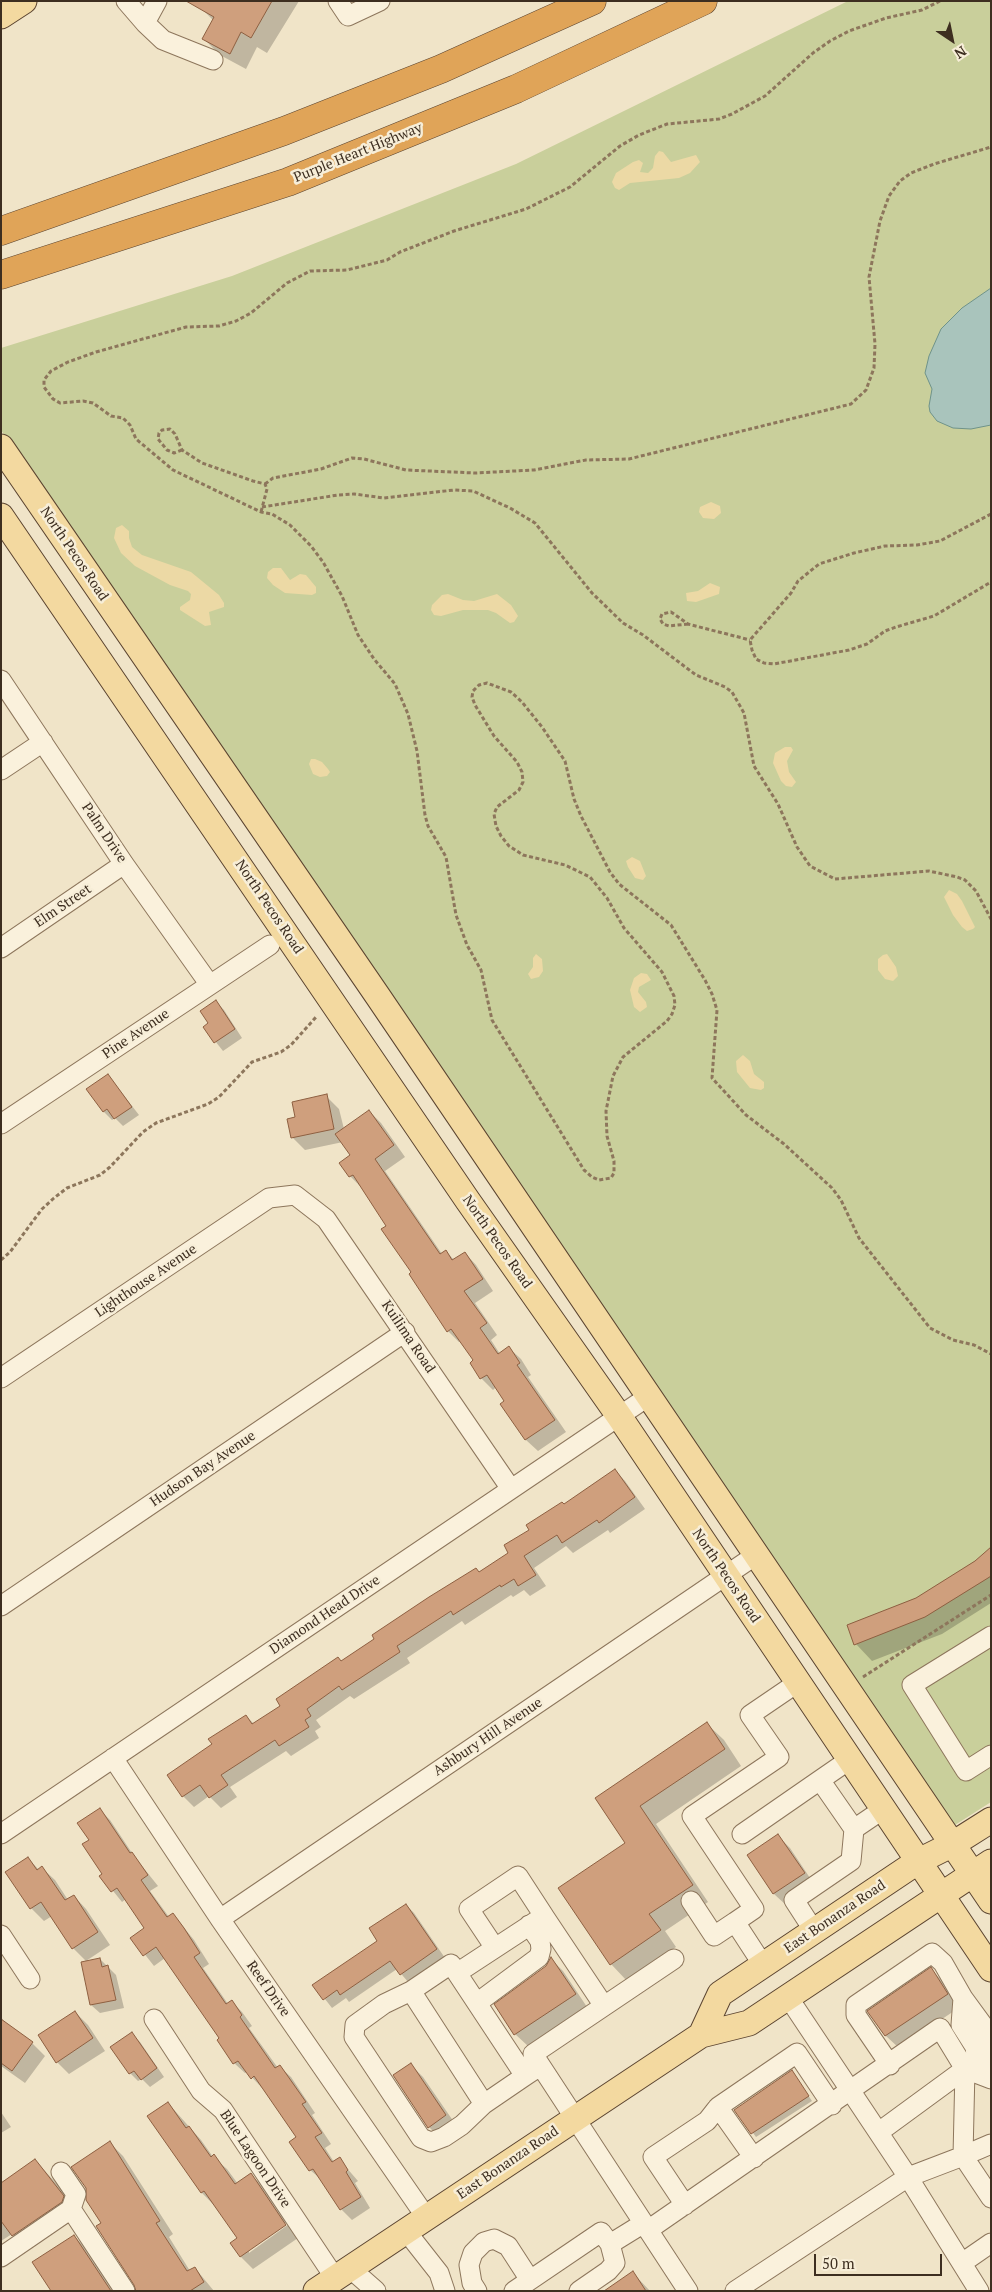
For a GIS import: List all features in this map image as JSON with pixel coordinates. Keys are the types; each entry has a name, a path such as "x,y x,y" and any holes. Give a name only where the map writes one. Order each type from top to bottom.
{"highway":[{"path":"1,232 284,131 440,70 592,1"},
{"name":"Purple Heart Highway","path":"1,275 288,182 516,89 703,1"}],"main road":[{"path":"1,16 24,1"},
{"name":"North Pecos Road","path":"1,448 953,1844 982,1868 991,1901"},
{"name":"North Pecos Road","path":"1,516 468,1201 619,1416 882,1810 991,1969"},
{"name":"East Bonanza Road","path":"701,2035 720,1994 917,1862 953,1844 991,1820"},
{"name":"East Bonanza Road","path":"340,2282 426,2217 701,2035 749,2024 982,1868"}],"street":[{"path":"126,1 163,40 214,60"},
{"path":"145,23 157,1"},
{"path":"338,1 348,16 380,1"},
{"name":"Palm Drive","path":"1,680 124,864 210,985"},
{"path":"1,770 43,742"},
{"name":"Elm Street","path":"1,948 124,864"},
{"name":"Pine Avenue","path":"1,1124 270,945"},
{"name":"Kuilima Road","path":"294,1195 326,1219 511,1489"},
{"name":"Lighthouse Avenue","path":"1,1378 269,1198 294,1195"},
{"name":"Hudson Bay Avenue","path":"1,1606 405,1332"},
{"name":"Diamond Head Drive","path":"1,1834 649,1396"},
{"name":"Ashbury Hill Avenue","path":"220,1918 756,1555"},
{"path":"991,1636 912,1685 966,1770 991,1755"},
{"path":"691,1901 714,1936 754,1909 692,1816 779,1757 750,1715 797,1683"},
{"name":"Reef Drive","path":"113,1758 220,1918 426,2217"},
{"path":"742,1834 849,1760"},
{"path":"814,1931 794,1900 851,1861 854,1829 820,1780"},
{"path":"854,1829 882,1810"},
{"path":"477,2002 539,1957 541,1949 536,1920 518,1876 469,1909 495,1948"},
{"path":"457,1973 536,1920"},
{"path":"536,1920 604,2006"},
{"path":"735,1922 764,1965"},
{"path":"1,1935 30,1979"},
{"path":"890,2064 856,2016 856,2005 932,1953 943,1962 963,1998 983,2023 990,2039 978,2074 963,2156 991,2198"},
{"path":"533,2071 533,2054 674,1959"},
{"path":"533,2071 484,2104 462,2125 444,2137 431,2142 421,2138 354,2037 355,2025 384,2004 411,1991 451,1964 477,2002 574,2119 688,2291"},
{"path":"411,1991 484,2104"},
{"path":"788,1997 879,2132 979,2291"},
{"name":"Blue Lagoon Drive","path":"154,2019 201,2091 223,2110 340,2282 376,2291"},
{"path":"610,2244 646,2227 685,2205 851,2092 940,2028 978,2074"},
{"path":"685,2205 654,2157 707,2121 718,2108 797,2053 832,2105"},
{"path":"879,2132 978,2074"},
{"path":"718,2108 754,2158"},
{"path":"735,2291 908,2177 991,2144"},
{"path":"1,2257 71,2209 76,2194 61,2172"},
{"path":"71,2209 125,2291"},
{"path":"406,2231 439,2273 445,2291"},
{"path":"514,2291 601,2232 610,2244 615,2263 608,2271 578,2291"},
{"path":"477,2291 472,2283 469,2265 473,2254 484,2242 494,2239 508,2246 530,2280"},
{"path":"962,2262 991,2243"}],"path":[{"path":"940,1 922,10 886,18 849,31 830,41 813,52 765,96 732,114 718,119 666,124 639,135 614,151 570,187 526,209 454,230 400,252 387,260 347,270 310,270 287,283 251,313 236,321 219,326 186,326 96,352 68,362 51,371 44,380 44,387 53,399 60,403 83,400 93,403 111,416 123,418 130,425 136,439 173,470 261,512 272,514 290,525 311,546 339,590 358,635 374,659 395,684 412,725 426,820 446,857 456,915 467,945 481,970 492,1020 584,1170 599,1180 611,1178 614,1172 614,1161 607,1136 606,1111 613,1076 623,1057 662,1027 672,1014 675,1004 674,996 662,972 624,928 607,898 590,877 565,865 523,854 509,846 501,836 496,826 494,814 497,807 519,790 522,782 522,772 517,762 494,736 475,705 472,697 473,691 479,685 487,684 511,692 522,702 542,727 565,761 574,799 610,872 618,884 671,925 705,980 717,1010 712,1078 746,1114 784,1144 832,1188 842,1200 859,1238 930,1328 953,1340 974,1345 991,1354"},
{"path":"265,484 273,478 321,469 352,458 364,459 406,470 475,473 534,470 586,460 629,459 851,404 866,390 874,368 875,344 869,277 880,221 889,196 900,181 911,173 991,147"},
{"path":"182,450 174,453 167,450 158,439 159,433 162,430 170,429 175,434 182,450 202,463 265,484"},
{"path":"261,512 267,489 265,484"},
{"path":"262,507 338,495 354,494 384,498 454,490 474,491 535,522 592,593 624,623 696,675 725,687 732,692 744,713 754,766 778,804 797,847 810,866 835,879 929,871 957,877 965,880 976,891 991,919"},
{"path":"750,640 791,593 798,581 819,564 885,546 916,545 940,541 991,514"},
{"path":"750,640 756,659 764,663 774,664 849,650 867,644 896,626 934,616 991,582"},
{"path":"688,624 671,612 662,614 660,619 663,624 669,626 688,624 750,640"},
{"path":"1,1260 10,1252 42,1209 60,1193 67,1188 100,1175 110,1167 142,1132 156,1124 208,1104 219,1097 252,1062 280,1052 291,1045 321,1013"},
{"path":"860,1679 991,1595"}],"green space":[{"path":"848,1 991,1 991,1802 955,1825 1,430 1,348 232,276 516,164"}],"sand":[{"path":"659,151 663,152 671,162 696,155 700,162 690,173 679,178 630,183 619,190 615,188 612,182 616,173 639,160 643,163 640,172 648,173 653,168 655,156"},
{"path":"711,502 720,506 721,513 714,519 703,518 699,512 700,507"},
{"path":"122,525 129,531 132,547 142,555 191,572 219,595 224,603 224,607 209,612 211,625 205,626 180,610 180,607 190,600 191,594 188,591 170,585 135,566 121,553 114,538 116,528"},
{"path":"273,568 281,568 290,580 300,574 306,575 316,587 316,593 312,595 285,593 273,585 267,578 268,572"},
{"path":"710,583 720,587 719,594 696,602 687,601 686,593 698,591"},
{"path":"448,594 463,600 474,601 497,594 511,605 518,616 514,622 510,623 488,610 463,610 441,616 434,615 431,610 432,605 442,595"},
{"path":"785,747 791,747 793,750 787,761 789,772 796,782 792,787 786,786 781,781 773,763 775,753"},
{"path":"311,759 322,762 328,769 330,772 327,776 320,777 313,774 309,764"},
{"path":"632,857 640,861 646,876 643,880 635,878 628,867 626,861"},
{"path":"949,890 957,894 962,901 975,927 973,929 967,931 953,915 944,897"},
{"path":"536,954 542,959 543,971 539,977 531,979 528,974 533,967 533,958"},
{"path":"887,954 896,967 898,976 893,981 885,979 878,970 878,959"},
{"path":"641,973 647,974 651,980 639,987 638,992 646,1002 647,1007 640,1012 634,1007 630,990 634,978"},
{"path":"743,1055 750,1061 754,1074 764,1082 764,1088 761,1090 750,1088 737,1072 736,1061"}],"water":[{"path":"991,288 991,425 971,429 953,428 937,421 930,412 929,406 932,389 925,373 929,356 941,329 962,308"}],"building":[{"path":"186,1 272,1 251,38 241,32 230,54 202,39 214,17"},
{"path":"216,1000 235,1029 214,1043 203,1027 208,1023 200,1011"},
{"path":"108,1074 132,1107 114,1119 107,1109 103,1112 86,1089"},
{"path":"327,1094 334,1129 291,1138 287,1119 295,1117 292,1102"},
{"path":"369,1110 394,1145 375,1159 440,1254 446,1250 452,1260 465,1252 483,1279 464,1291 487,1323 480,1328 498,1354 509,1346 520,1363 517,1365 555,1420 525,1440 500,1404 504,1401 487,1375 480,1379 470,1363 473,1360 451,1329 447,1332 409,1274 411,1272 381,1229 386,1226 353,1175 349,1177 339,1163 350,1155 335,1134"},
{"path":"615,1469 635,1497 599,1523 597,1520 562,1543 557,1535 524,1556 536,1575 518,1586 514,1579 501,1587 500,1585 453,1615 451,1611 397,1646 400,1652 342,1690 339,1686 307,1709 311,1716 305,1720 309,1727 279,1746 275,1740 221,1775 228,1785 209,1798 200,1785 182,1797 167,1775 212,1744 208,1739 246,1715 252,1724 280,1706 276,1699 338,1657 341,1661 374,1639 372,1635 429,1597 476,1568 479,1572 508,1553 504,1545 529,1530 526,1525 562,1502 564,1504"},
{"path":"991,1547 991,1576 925,1617 854,1645 847,1625 916,1598 975,1561"},
{"path":"707,1722 725,1749 640,1806 693,1885 649,1914 661,1930 610,1965 558,1888 625,1843 595,1798"},
{"path":"100,1808 130,1853 132,1852 148,1875 141,1880 167,1917 173,1913 184,1928 200,1953 194,1957 226,2004 232,2000 242,2015 240,2017 275,2068 280,2065 306,2102 302,2104 322,2133 315,2137 332,2162 340,2157 348,2170 346,2172 361,2197 340,2210 313,2169 309,2171 289,2142 296,2137 254,2076 251,2079 238,2061 233,2064 217,2040 219,2038 156,1947 143,1956 130,1938 144,1928 117,1888 111,1892 99,1876 102,1874 82,1844 89,1840 77,1823"},
{"path":"778,1834 805,1873 773,1894 747,1855"},
{"path":"28,1857 37,1870 42,1866 65,1900 74,1895 98,1932 72,1949 41,1902 30,1909 5,1872"},
{"path":"406,1904 437,1949 400,1975 390,1961 340,1995 337,1990 323,2000 312,1985 377,1941 369,1928"},
{"path":"551,1957 576,1994 514,2035 494,2004 546,1966"},
{"path":"100,1958 102,1967 108,1965 116,2000 90,2005 81,1962"},
{"path":"931,1967 948,1994 885,2036 867,2011"},
{"path":"75,2011 93,2038 56,2063 38,2035"},
{"path":"1,2019 33,2042 12,2071 1,2063"},
{"path":"132,2032 157,2068 141,2080 134,2071 129,2074 110,2047"},
{"path":"411,2063 446,2115 428,2128 393,2075"},
{"path":"792,2070 809,2096 751,2134 734,2110"},
{"path":"168,2102 186,2128 189,2126 211,2157 214,2154 235,2184 251,2173 286,2225 240,2257 230,2243 237,2238 204,2191 201,2193 147,2116"},
{"path":"110,2141 160,2221 156,2223 187,2271 195,2267 204,2282 190,2291 136,2291 96,2226 101,2223 86,2200 86,2188 71,2167"},
{"path":"35,2159 64,2196 62,2202 12,2236 1,2221 1,2183"},
{"path":"74,2235 111,2291 51,2291 32,2262"},
{"path":"633,2271 646,2291 604,2291"}]}
